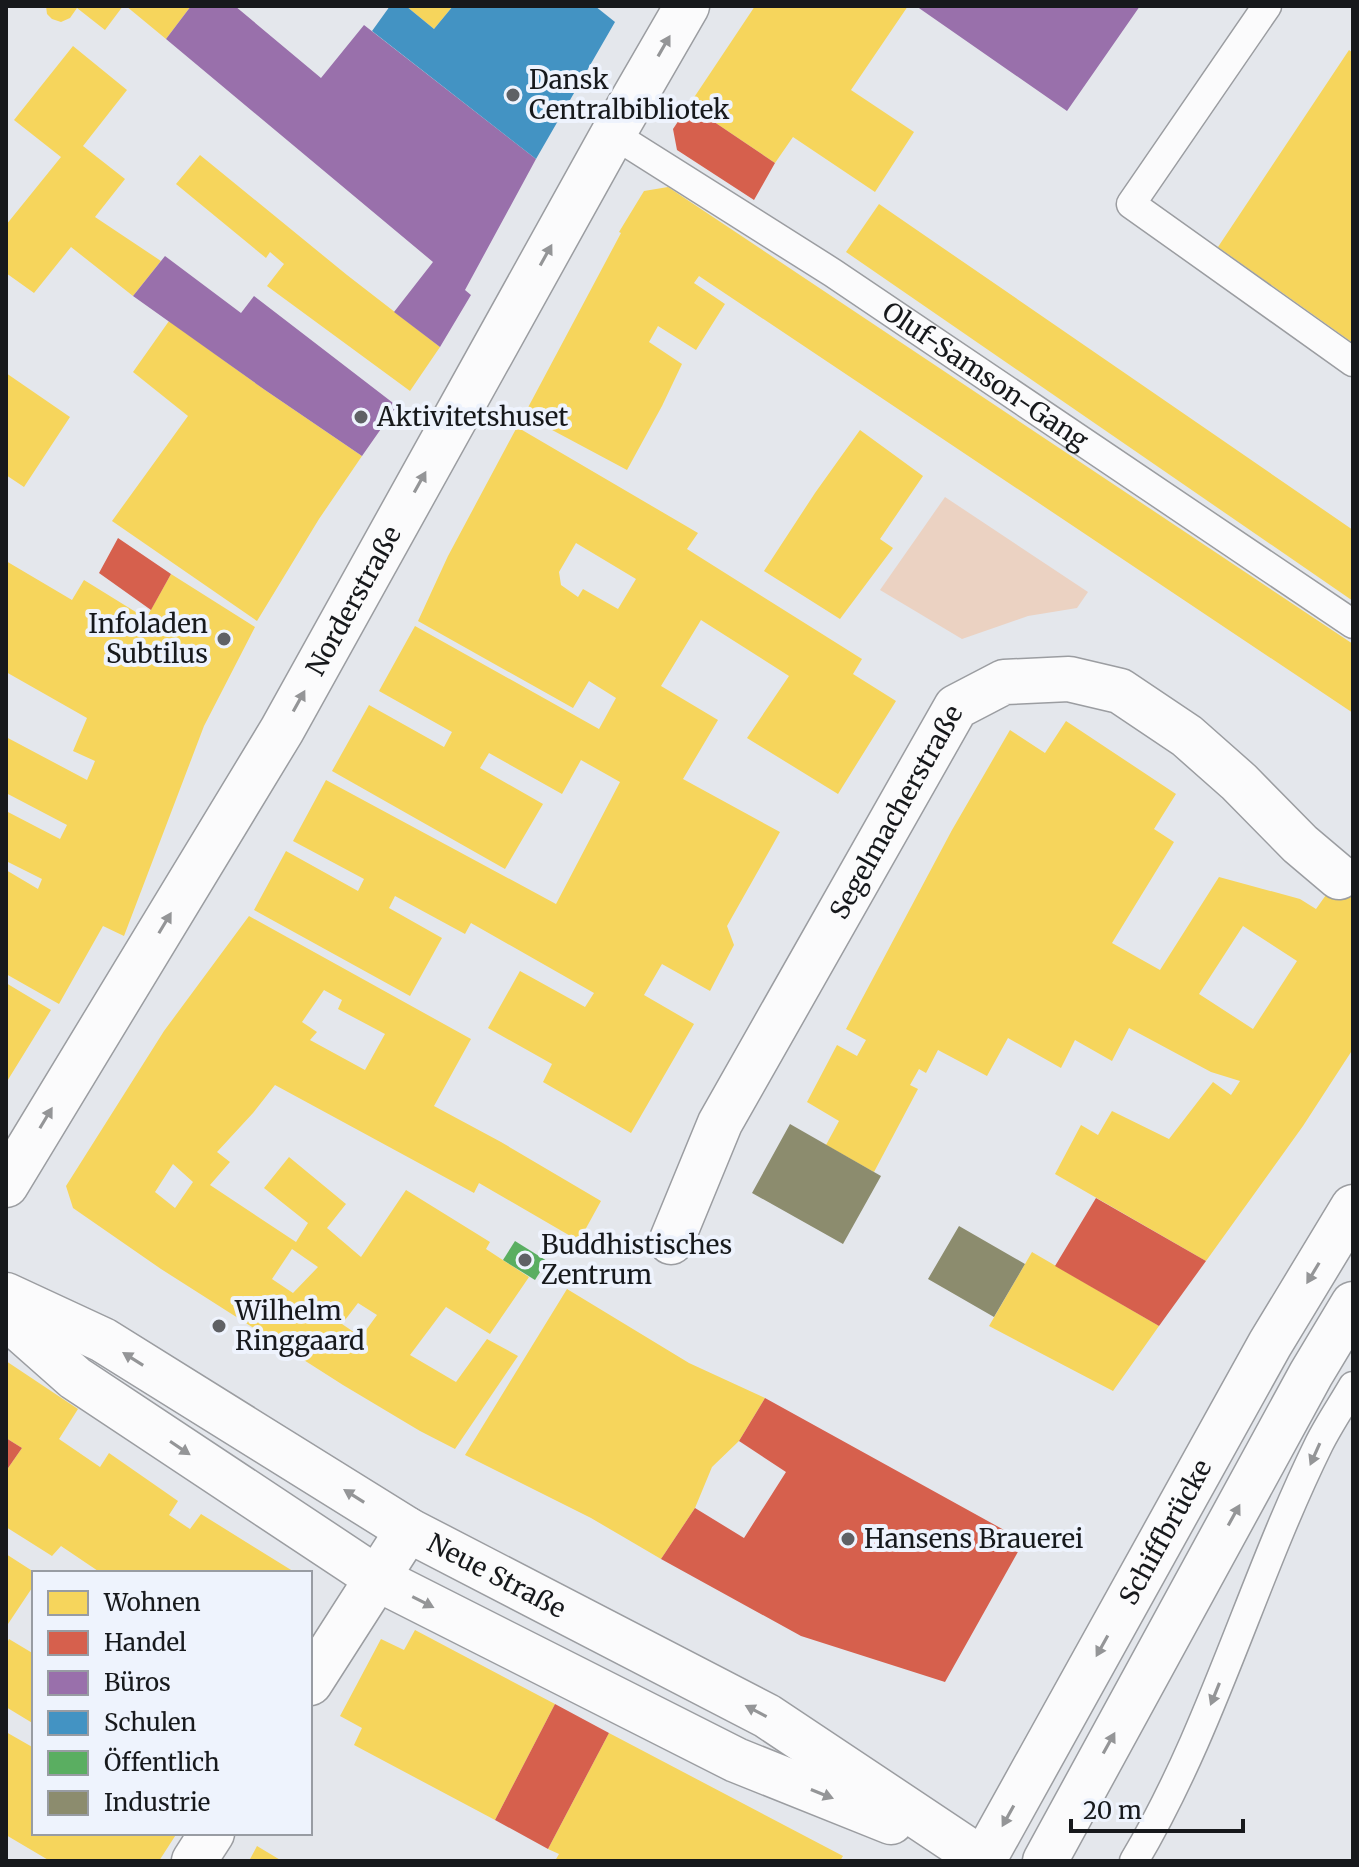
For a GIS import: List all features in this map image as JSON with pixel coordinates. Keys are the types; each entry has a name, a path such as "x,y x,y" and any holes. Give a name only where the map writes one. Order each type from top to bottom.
{"main road":[{"name":"Norderstraße","path":"6,1185 282,730 687,6"},
{"name":"Segelmacherstraße","path":"671,1242 720,1123 956,707 1004,682 1069,679 1120,691 1187,736 1339,877"},
{"name":"Schiffbrücke","path":"984,1861 1270,1344 1353,1207"},
{"name":"Neue Straße","path":"6,1295 103,1340 408,1530 767,1716 984,1861"},
{"name":"Schiffbrücke","path":"1045,1861 1303,1387 1353,1304"},
{"path":"6,1317 75,1378 378,1579 736,1760 984,1861"},
{"path":"312,1680 408,1530"},
{"path":"194,1861 211,1835"}],"lane":[{"path":"1267,6 1131,204 1353,362"},
{"name":"Oluf-Samson-Gang","path":"613,134 833,273 1353,624"},
{"path":"1134,1861 1153,1830 1207,1715 1274,1546 1320,1442 1353,1386"}],"shaded area":[{"path":"945,497 1088,592 1077,608 1028,616 962,639 880,590"}],"building: Wohnen":[{"path":"46,6 123,6 105,30 77,8 70,18 61,22 47,14"},
{"path":"126,6 191,6 166,39"},
{"path":"406,6 453,6 434,29"},
{"path":"755,6 908,6 851,90 914,132 875,192 793,137 775,163 689,105"},
{"path":"73,46 127,90 83,146 125,179 95,217 161,261 133,296 71,247 34,293 6,273 6,225 61,157 14,120"},
{"path":"1349,50 1353,53 1353,343 1218,247"},
{"path":"200,155 440,347 410,391 267,286 284,264 270,252 266,258 176,184"},
{"path":"668,187 1353,644 1353,713 699,276 694,283 725,304 696,350 658,326 649,342 682,364 627,470 524,415 619,232 644,191"},
{"path":"879,204 1353,530 1353,601 846,252"},
{"path":"169,321 362,456 319,519 257,621 112,521 188,416 133,372"},
{"path":"6,373 70,417 24,487 6,475"},
{"path":"517,427 698,533 687,549 862,659 853,674 896,701 838,794 747,738 789,676 701,620 661,686 718,720 683,779 780,832 727,926 734,945 710,991 662,964 644,995 694,1024 631,1133 543,1082 552,1064 488,1028 520,971 585,1007 594,993 471,923 465,934 395,896 389,908 442,938 410,996 254,910 286,851 358,891 364,879 293,841 326,780 556,904 620,782 581,760 562,794 489,753 480,768 543,804 505,869 332,771 369,705 444,747 452,732 379,691 415,626 599,729 616,698 589,681 573,708 418,621 448,556","holes":["576,543 636,579 618,609 583,589 578,597 561,585 559,572"]},
{"path":"860,430 923,476 880,539 893,548 840,619 764,571"},
{"path":"6,561 72,600 84,580 139,614 138,618 144,622 171,574 255,627 204,726 124,936 103,926 59,1004 6,974 6,870 38,889 42,879 6,861 6,811 60,839 67,825 6,793 6,737 87,780 95,761 73,751 87,718 6,672"},
{"path":"1066,721 1176,794 1154,829 1174,842 1112,943 1160,970 1219,877 1300,899 1316,909 1353,857 1353,1049 1303,1126 1206,1261 1055,1174 1081,1125 1098,1135 1112,1111 1169,1139 1213,1082 1231,1095 1240,1081 1211,1072 1129,1028 1112,1061 1075,1040 1061,1068 1008,1038 987,1076 938,1050 926,1073 919,1069 910,1085 918,1089 874,1172 826,1145 839,1121 807,1102 837,1045 857,1056 866,1040 846,1029 952,830 1010,730 1045,753","holes":["1243,926 1297,961 1253,1029 1199,994"]},
{"path":"249,916 471,1039 434,1106 601,1201 579,1241 479,1183 474,1193 275,1085 217,1152 230,1162 210,1185 296,1242 308,1223 264,1188 289,1157 346,1204 327,1228 361,1257 406,1190 490,1242 486,1249 529,1277 490,1334 446,1307 410,1355 456,1382 487,1339 518,1356 455,1449 343,1385 161,1269 73,1208 66,1186 164,1031","holes":["324,990 342,1000 338,1009 385,1034 365,1070 310,1040 317,1032 302,1022","173,1164 193,1182 175,1208 155,1192","292,1249 318,1267 293,1293 272,1279","358,1303 377,1315 361,1337 342,1324"]},
{"path":"6,983 51,1010 6,1083"},
{"path":"1032,1252 1159,1326 1113,1391 989,1326"},
{"path":"567,1289 689,1363 765,1398 739,1441 712,1467 695,1508 661,1559 591,1518 465,1455"},
{"path":"6,1361 78,1409 59,1439 100,1467 109,1453 178,1501 169,1515 190,1529 201,1514 293,1571 98,1571 61,1546 52,1556 6,1527 6,1471 22,1448 6,1438"},
{"path":"6,1554 32,1571 32,1588 6,1627"},
{"path":"415,1630 555,1704 495,1820 354,1745 362,1728 340,1716 381,1639 404,1650"},
{"path":"9,1639 32,1653 32,1723 6,1707 6,1645"},
{"path":"6,1732 32,1747 32,1835 176,1835 159,1861 50,1861 6,1835"},
{"path":"609,1733 843,1856 840,1861 555,1861 559,1854 548,1849"},
{"path":"257,1846 282,1861 249,1861"}],"building: Handel":[{"path":"689,105 775,163 754,200 677,150 673,129"},
{"path":"118,538 171,574 151,610 99,573"},
{"path":"1096,1198 1206,1261 1159,1326 1055,1266"},
{"name":"Hansens Brauerei","path":"765,1398 1024,1541 945,1682 801,1636 661,1559 695,1508 744,1538 786,1472 739,1441"},
{"path":"6,1438 22,1448 6,1471"},
{"path":"555,1704 609,1733 548,1849 495,1820"}],"building: Büros":[{"path":"191,6 235,6 321,78 364,25 536,159 465,290 471,295 440,347 394,312 433,262 166,39"},
{"path":"916,6 1140,6 1067,111"},
{"path":"165,256 241,313 254,296 397,406 362,456 133,296"}],"building: Schulen":[{"name":"Dansk Centralbibliotek","path":"390,6 406,6 434,29 453,6 595,6 615,22 536,159 372,31"}],"building: Öffentlich":[{"path":"515,1241 547,1261 535,1280 503,1260"}],"building: Industrie":[{"path":"790,1124 881,1176 843,1244 752,1193"},
{"path":"959,1226 1025,1264 994,1317 928,1279"}],"place":[{"name":"Dansk Centralbibliotek","path":"513,95"},
{"name":"Aktivitetshuset","path":"361,417"},
{"name":"Infoladen Subtilus","path":"224,639"},
{"name":"Buddhistisches Zentrum","path":"525,1260"},
{"name":"Wilhelm Ringgaard","path":"219,1326"},
{"name":"Hansens Brauerei","path":"848,1539"}]}
